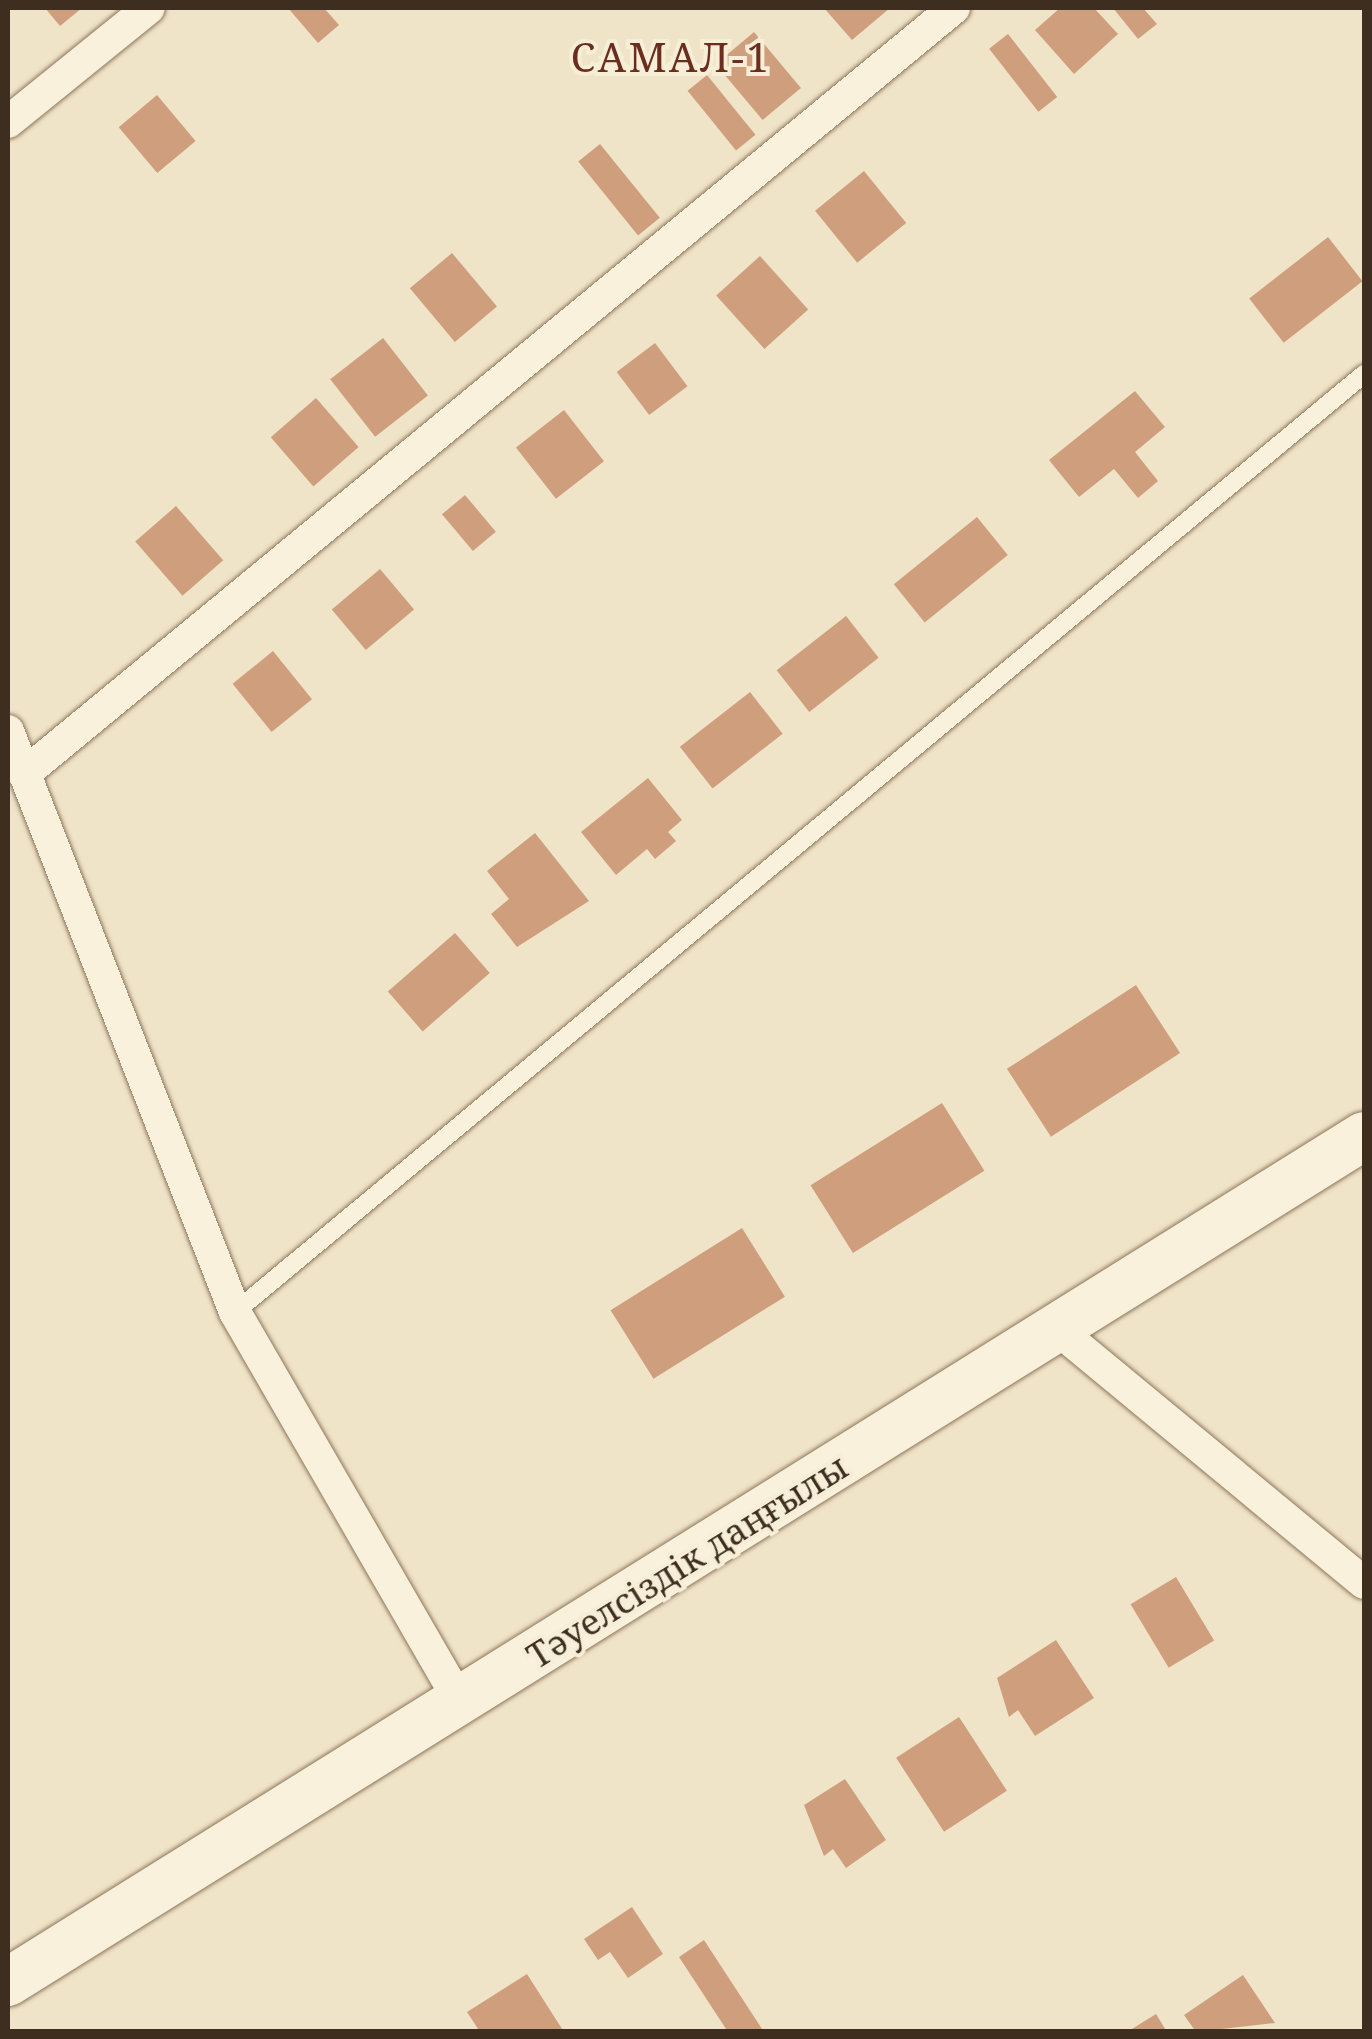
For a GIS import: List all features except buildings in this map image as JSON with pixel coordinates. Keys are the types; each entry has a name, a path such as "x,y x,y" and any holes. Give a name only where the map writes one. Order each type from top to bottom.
{"street":[{"path":"8,122 149,8"},
{"path":"24,774 954,8"},
{"path":"8,731 235,1312 461,1703"},
{"name":"Тәуелсіздік даңғылы","path":"8,1982 461,1703 1364,1136"},
{"path":"1057,1329 1364,1584"}],"lane":[{"path":"235,1312 1364,374"}],"district":[{"name":"САМАЛ-1","path":"671,57"}]}
